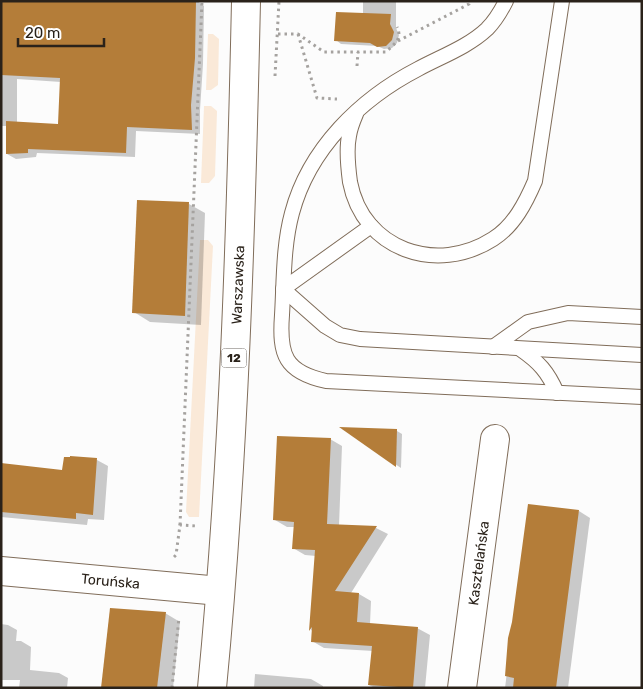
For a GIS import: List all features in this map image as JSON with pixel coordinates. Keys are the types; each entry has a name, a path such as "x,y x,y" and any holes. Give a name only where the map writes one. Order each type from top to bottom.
{"main road":[{"name":"Warszawska","path":"212,688 232,399 238,273 246,1"},
{"name":"Kasztelańska","path":"462,688 496,438"},
{"name":"Toruńska","path":"1,571 220,591"}],"lane":[{"path":"506,1 499,14 481,34 379,92 336,132 317,156 300,187 291,215 286,245 283,289 280,337 282,350 289,362 299,371 311,377 336,381 642,397"},
{"path":"357,111 348,137 348,168 352,192 363,216 386,240 408,251 431,255 446,255 476,248 495,238 513,220 527,200 535,180 562,1"},
{"path":"283,289 371,226"},
{"path":"283,289 325,326 340,336 360,339 642,355"},
{"path":"493,347 528,322 568,313 642,317"},
{"path":"519,349 534,359 550,376 557,393"}],"path":[{"path":"171,560 176,555 180,525 202,1"},
{"path":"278,34 298,34 324,52 386,52 398,41 469,4 470,1"},
{"path":"397,27 400,33 398,41"},
{"path":"298,34 316,98 342,99"},
{"path":"357,66 358,52"},
{"path":"180,525 197,526"},
{"path":"172,688 180,618"}],"shaded area":[{"path":"208,34 213,34 219,39 218,85 211,90 206,90"},
{"path":"204,106 211,106 217,111 215,176 209,183 201,183"},
{"path":"200,240 208,240 213,246 199,517 189,517 186,512"}],"building":[{"path":"1,1 196,1 195,58 191,105 192,130 127,127 126,153 28,149 28,153 6,154 6,121 58,124 60,78 1,75"},
{"path":"336,12 391,14 390,24 394,32 392,40 386,46 377,47 370,43 334,41"},
{"path":"137,200 189,202 185,316 132,313"},
{"path":"339,427 397,429 396,467"},
{"path":"277,436 331,438 327,524 377,526 335,591 359,593 357,622 418,627 413,688 368,685 372,646 311,642 312,627 309,631 315,550 292,549 294,522 273,520"},
{"path":"64,457 97,458 93,515 76,513 76,519 1,512 1,463 62,470"},
{"path":"528,504 579,510 556,688 513,688 514,678 505,676 508,638 512,622"},
{"path":"110,608 166,612 157,688 101,688"}]}
